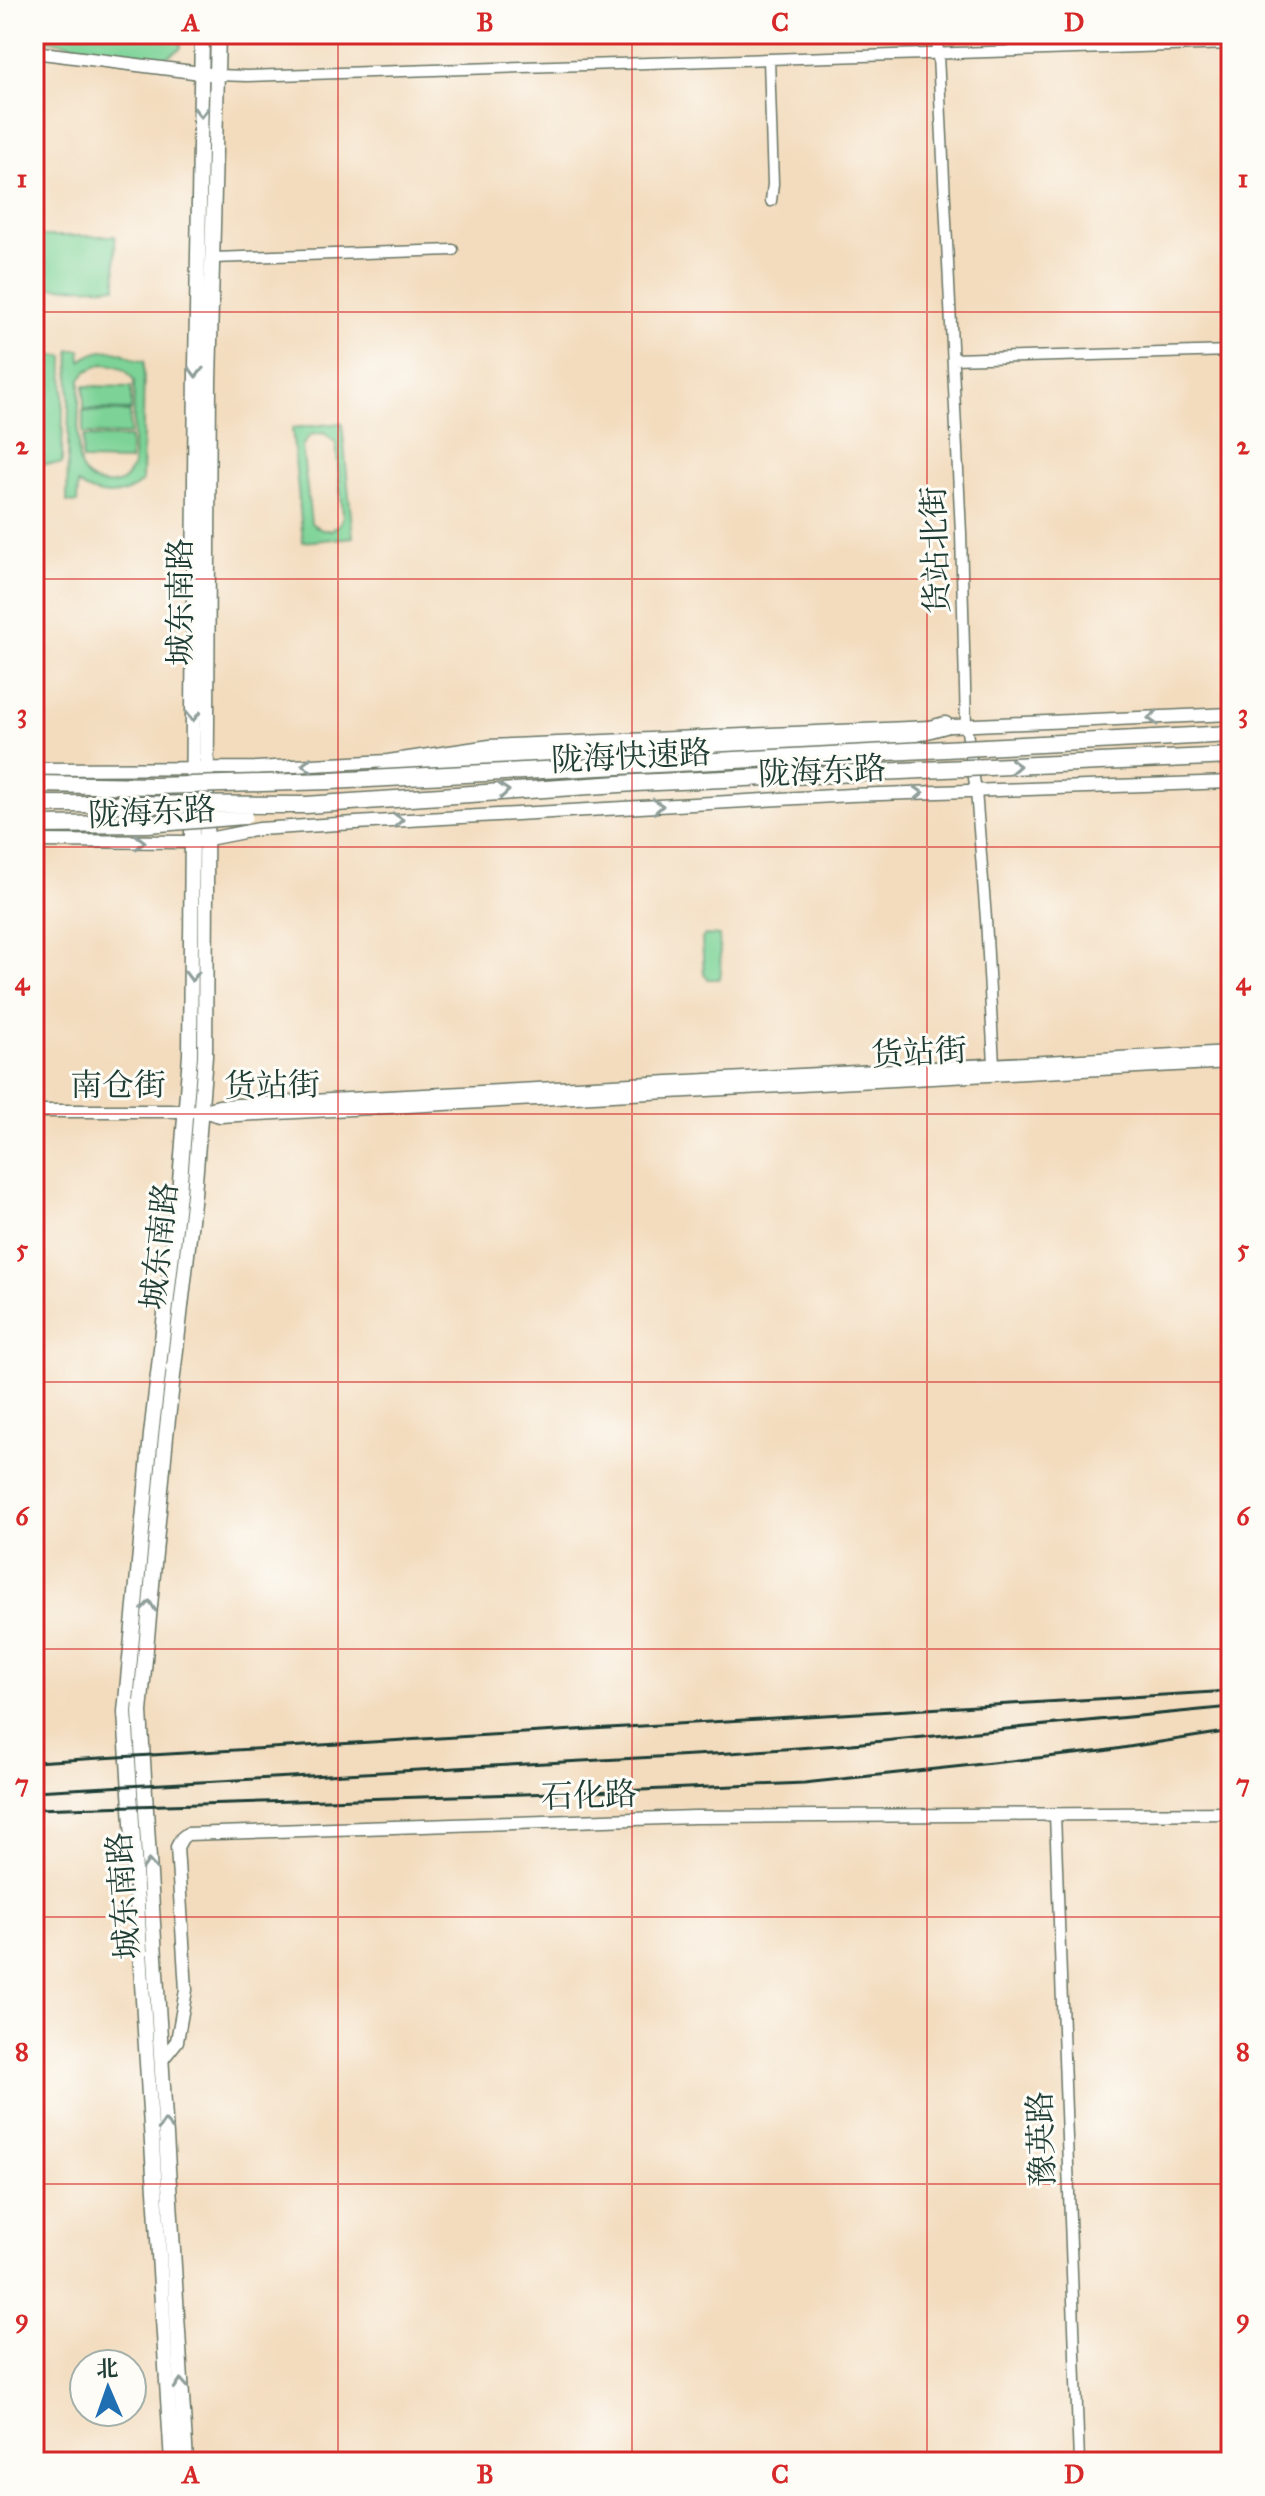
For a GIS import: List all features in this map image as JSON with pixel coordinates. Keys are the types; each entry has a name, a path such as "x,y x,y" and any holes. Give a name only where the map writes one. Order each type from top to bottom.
{"highway":[{"path":"372,779 405,767 484,758 905,736 945,725"},
{"name":"陇海快速路","path":"34,784 156,786 372,779 1231,734"},
{"name":"陇海快速路","path":"34,804 292,805 635,783 1231,757"},
{"path":"34,825 148,824 306,812 387,799"}],"main road":[{"name":"城东南路","path":"200,840 208,769 209,381 213,258 209,74 202,34"},
{"name":"城东南路","path":"172,2462 125,1712 151,1435 206,1012 200,840 192,768 196,366 209,74 218,34"},
{"name":"城东南路","path":"186,2462 140,1712 194,1111"}],"street":[{"name":"货站北街","path":"937,34 961,533 966,725 976,791 994,1064"},
{"path":"34,52 209,74 284,75 1231,44"},
{"path":"769,59 771,201"},
{"path":"213,258 453,250"},
{"path":"953,359 1231,351"},
{"name":"陇海东路","path":"34,769 208,769 388,761 490,746 1231,714"},
{"name":"陇海东路","path":"34,841 200,840 259,829 851,795 1231,782"},
{"name":"货站街","path":"194,1111 219,1106 1231,1052"},
{"name":"货站街","path":"194,1111 220,1116 1231,1062"},
{"name":"南仓街","path":"34,1111 194,1111"},
{"name":"石化路","path":"161,2061 177,2041 186,1990 177,1847 187,1834 694,1817 1231,1813"},
{"name":"豫英路","path":"1055,1814 1079,2462"}],"green space":[{"path":"34,34 181,34 181,48 163,59 100,50 34,37"},
{"path":"34,236 115,236 116,287 34,288"},
{"path":"70,350 80,350 81,361 108,351 144,361 142,482 127,492 110,495 78,484 77,503 67,502","holes":["102,364 117,366 134,381 133,465 123,480 106,484 93,481 83,472 78,439 80,380 87,371"]},
{"path":"34,355 64,356 62,464 34,464"},
{"path":"84,386 131,387 131,410 84,409"},
{"path":"83,411 130,412 130,435 83,434"},
{"path":"342,423 353,537 303,542 292,428","holes":["324,433 336,443 343,516 339,525 331,530 322,530 311,523 302,446 310,435"]},
{"path":"83,437 130,438 130,461 82,460"},
{"path":"705,935 719,936 719,979 708,979 704,974 702,939"}],"railway":[{"path":"34,1762 1231,1691"},
{"path":"34,1791 730,1753 1231,1707"},
{"path":"34,1809 804,1783 1103,1751 1231,1731"}]}
